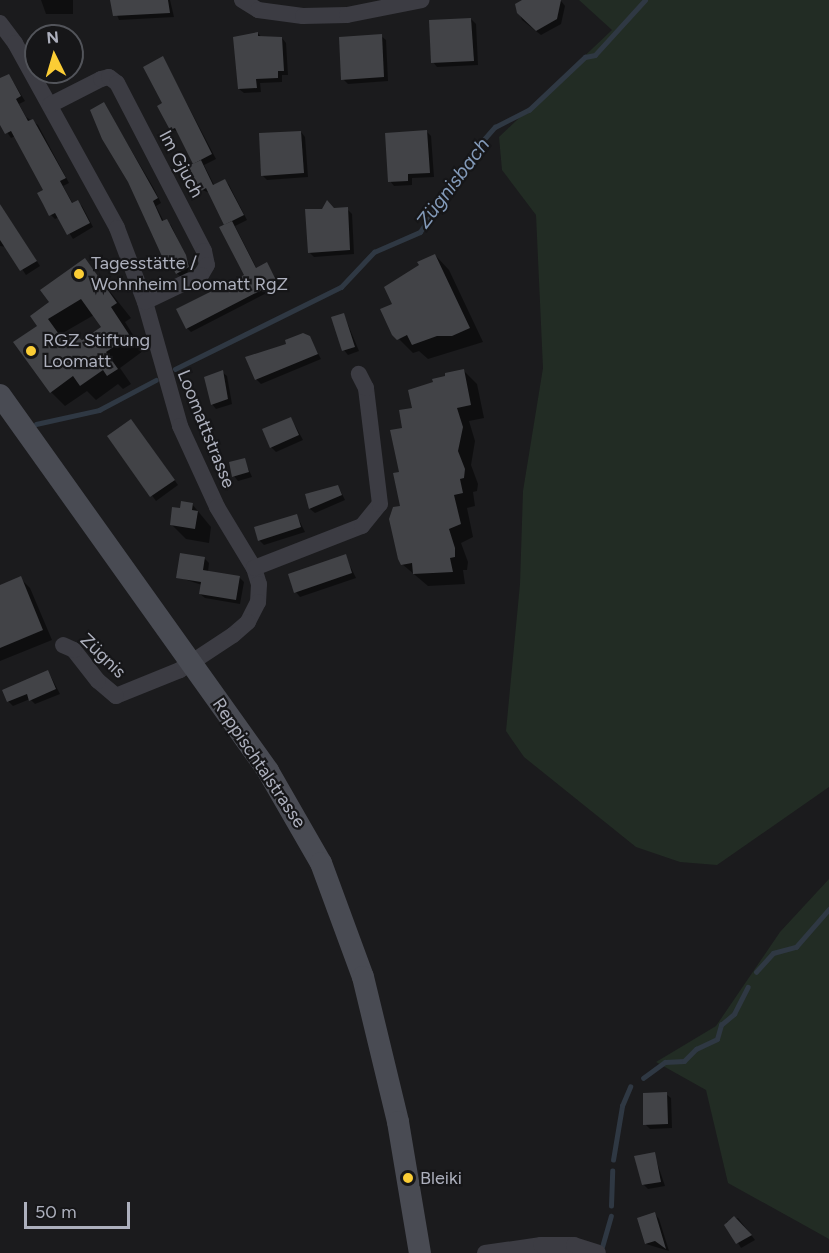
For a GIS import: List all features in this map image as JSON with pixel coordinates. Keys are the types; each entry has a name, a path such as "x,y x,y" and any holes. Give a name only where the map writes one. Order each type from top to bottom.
{"main road":[{"name":"Reppischtalstrasse","path":"0,395 287,799 334,893 363,977 386,1070 420,1253"}],"street":[{"path":"242,0 258,10 303,16 347,15 422,0"},
{"name":"Loomattstrasse","path":"0,23 50,105 117,228 145,302 160,365 180,426 217,507 254,568 258,602 249,622 190,664 116,696"},
{"name":"Im Gjuch","path":"50,105 101,79 109,77 117,83 204,251 207,265 201,275 145,302"},
{"path":"254,568 362,526 380,504 366,388 359,374"},
{"name":"Zügnis","path":"63,645 74,650 98,681 116,696"},
{"path":"485,1253 541,1245 574,1245 598,1253"}],"shaded area":[{"path":"579,0 829,0 829,787 717,865 680,862 636,847 524,757 506,731 520,584 523,491 543,368 536,215 502,170 499,137 612,30"},
{"path":"829,879 829,1239 728,1183 706,1090 656,1062 716,1026 780,932"}],"building":[{"path":"110,0 168,0 170,13 113,16"},
{"path":"522,0 561,0 557,19 536,31 517,13 515,4"},
{"path":"471,18 474,61 431,63 429,20"},
{"path":"258,32 258,36 282,37 284,71 278,71 278,78 256,79 257,88 238,89 233,37"},
{"path":"382,34 384,77 341,80 339,37"},
{"path":"163,56 212,154 193,164 175,128 170,130 157,106 162,103 143,67"},
{"path":"9,74 21,96 16,99 28,121 33,119 66,178 60,181 72,203 78,200 90,223 67,235 55,213 49,216 37,193 43,190 11,131 5,134 0,125 0,78"},
{"path":"104,102 158,198 153,201 162,221 167,219 186,255 189,267 176,274 170,263 166,265 128,182 102,139 90,110"},
{"path":"427,130 430,173 408,174 408,181 388,182 385,133"},
{"path":"301,131 304,173 261,176 259,133"},
{"path":"201,160 213,185 225,179 244,215 224,225 206,188 201,191 188,166"},
{"path":"327,200 334,208 348,207 350,250 308,253 305,209 322,209"},
{"path":"0,204 37,261 20,271 0,240"},
{"path":"232,221 256,268 267,262 277,282 186,329 176,309 244,275 219,227"},
{"path":"435,254 470,328 452,336 437,336 412,345 407,335 397,340 392,335 380,309 392,304 384,287 419,265 417,262"},
{"path":"85,258 117,303 111,307 130,336 106,352 118,369 107,376 103,370 80,386 73,376 50,393 13,342 37,326 30,316 49,302 40,290","holes":["81,299 101,327 82,340 72,333 61,337 48,319"]},
{"path":"344,313 355,347 342,351 331,317"},
{"path":"303,333 310,336 318,354 255,380 245,357 286,344 285,340"},
{"path":"464,369 471,405 457,408 463,427 458,451 465,469 464,478 460,479 463,493 454,495 461,524 449,529 455,548 455,557 450,558 453,572 413,574 412,563 401,565 398,559 389,519 393,507 400,506 393,473 399,472 390,430 402,428 399,410 412,408 408,390 433,382 432,379 445,376 445,373"},
{"path":"223,370 228,399 211,405 204,377"},
{"path":"291,417 299,435 270,448 262,429"},
{"path":"131,419 175,480 150,497 107,436"},
{"path":"245,458 249,472 232,477 229,462"},
{"path":"338,485 342,495 309,509 305,494"},
{"path":"181,501 193,503 192,510 198,511 195,529 170,525 172,507 180,508"},
{"path":"297,514 301,527 258,541 254,527"},
{"path":"180,553 205,557 203,570 240,576 236,600 199,594 201,582 176,578"},
{"path":"346,554 352,573 294,593 288,574"},
{"path":"21,576 43,630 0,648 0,585"},
{"path":"48,670 56,689 29,701 27,694 7,702 2,690"},
{"path":"667,1092 668,1124 643,1125 643,1093"},
{"path":"655,1152 661,1182 642,1185 634,1156"},
{"path":"655,1212 666,1249 655,1241 645,1244 637,1218"},
{"path":"734,1216 752,1235 736,1244 724,1225"}],"waterway":[{"name":"Zügnisbach","path":"175,369 341,287 374,252 420,232 473,152 495,127 529,110 585,57 595,55 645,0"},
{"name":"Zügnisbach","path":"36,424 99,410 156,380"},
{"path":"756,972 773,953 796,947 829,909"},
{"path":"643,1078 665,1062 684,1061 696,1049 717,1039 721,1025 734,1014 748,987"},
{"path":"613,1160 622,1106 630,1087"},
{"path":"611,1206 612,1171"},
{"path":"602,1247 611,1216"}],"place":[{"name":"Tagesstätte / Wohnheim Loomatt RgZ","path":"79,274"},
{"name":"RGZ Stiftung Loomatt","path":"31,351"},
{"name":"Bleiki","path":"408,1178"}]}
